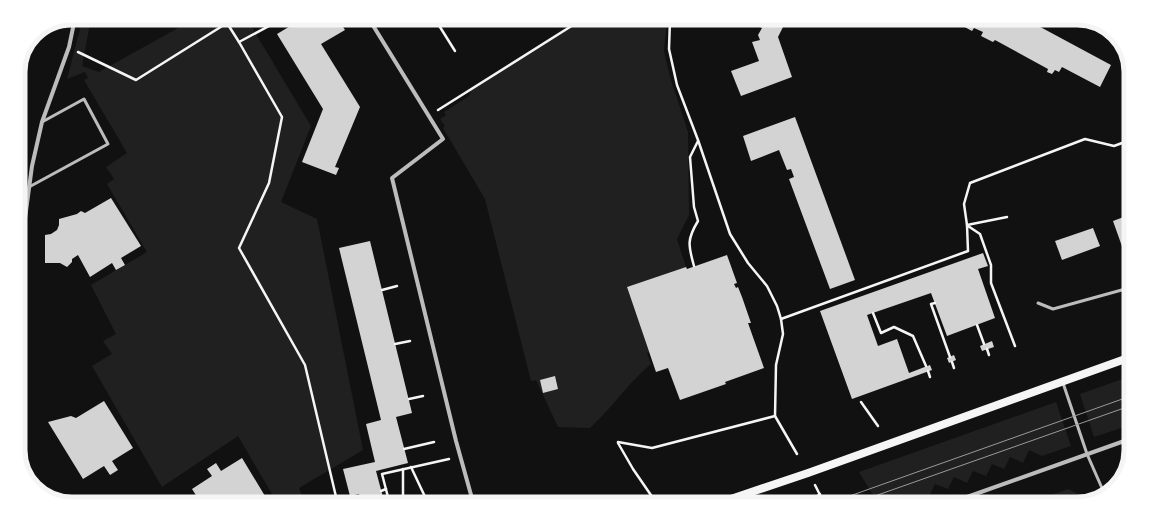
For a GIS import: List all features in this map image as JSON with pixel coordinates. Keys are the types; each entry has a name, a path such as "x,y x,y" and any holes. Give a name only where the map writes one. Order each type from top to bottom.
{"main road":[{"path":"734,497 1124,359"}],"street":[{"path":"25,218 32,166 42,122 69,47 74,25"},
{"path":"374,25 443,139 392,178 460,457 472,497"},
{"path":"969,497 1124,441"}],"lane":[{"path":"29,187 108,144 84,99 42,122"},
{"path":"1038,303 1053,309 1124,289"},
{"path":"1062,382 1086,454 1102,489"}],"path":[{"path":"69,47 136,80 224,25"},
{"path":"228,25 282,117 269,183 239,248 305,366 335,497"},
{"path":"239,42 271,25"},
{"path":"438,25 455,51"},
{"path":"429,116 573,25"},
{"path":"670,25 669,50 677,85 698,140 730,234 748,263 766,286 777,306 781,319 783,334 776,365 775,416 797,454"},
{"path":"694,266 689,250 689,236 698,221 694,207 690,157 698,140"},
{"path":"781,319 968,251 967,225 964,204 970,183 1085,140 1114,146 1124,142"},
{"path":"967,225 1007,217"},
{"path":"967,225 980,234 991,265 991,283 1015,346"},
{"path":"382,290 397,286"},
{"path":"935,303 931,304 950,357"},
{"path":"873,313 881,333 894,327 913,336 926,366"},
{"path":"977,325 984,344"},
{"path":"395,344 410,341"},
{"path":"986,349 989,355"},
{"path":"952,362 954,368"},
{"path":"928,371 930,377"},
{"path":"409,400 423,396"},
{"path":"861,402 878,426"},
{"path":"652,497 633,469 618,442 652,448 775,416"},
{"path":"404,449 434,442"},
{"path":"388,497 382,474 460,457"},
{"path":"411,467 425,497"},
{"path":"403,469 403,497"},
{"path":"815,485 821,497"},
{"path":"381,491 386,489"},
{"path":"816,497 820,494"}],"shaded area":[{"path":"81,25 90,25 82,66 99,72 183,25 251,25 311,126 281,202 317,219 363,450 299,488 302,497 289,497 288,494 283,497 274,497 238,436 162,487 92,366 112,354 103,341 116,334 91,285 147,252 107,184 114,179 106,167 127,153 84,80 88,78 85,72 67,79"},
{"path":"569,25 667,25 664,51 670,77 688,132 689,215 677,239 686,267 627,287 649,352 647,353 651,364 635,379 590,428 558,427 536,380 531,381 485,199 443,128 445,126 440,119 446,115 444,112 469,96 472,88"},
{"path":"1124,378 1124,422 1121,428 1094,437 1080,394"},
{"path":"1056,402 1071,446 1042,456 1029,450 1023,463 1010,457 1004,469 992,464 986,476 973,471 967,483 954,477 948,489 935,484 929,497 874,497 859,472"},
{"path":"1068,489 1083,496 1077,497 1046,497"}],"building":[{"path":"292,25 342,25 345,30 321,44 360,107 335,167 339,168 336,175 302,162 323,109 277,34"},
{"path":"757,25 784,25 778,37 792,77 741,96 731,71 759,61 752,42 760,40 758,35 762,28"},
{"path":"961,25 1037,25 1111,65 1100,87 1062,67 1059,72 1055,70 1052,74 1047,72 1048,69 995,40 993,42 981,36 983,32 974,28 972,31"},
{"path":"795,117 855,280 830,289 789,179 794,177 791,169 787,170 779,150 751,161 743,136"},
{"path":"111,198 141,246 121,258 125,265 116,270 112,263 90,277 78,255 72,259 72,262 67,267 60,263 45,263 45,235 51,234 57,230 59,219 77,214 81,211 85,213"},
{"path":"1124,217 1124,252 1113,221"},
{"path":"1093,228 1100,246 1062,260 1055,241"},
{"path":"370,241 412,413 396,417 408,463 376,471 383,497 360,497 359,494 350,496 343,469 375,462 366,424 381,420 339,248"},
{"path":"983,253 988,266 978,269 995,318 947,336 931,293 867,315 878,346 897,339 909,373 930,365 932,370 852,399 820,311"},
{"path":"727,255 737,283 734,284 736,288 738,287 742,297 751,323 748,323 764,368 725,382 726,384 680,400 668,368 656,372 627,287"},
{"path":"992,341 994,347 982,351 980,346"},
{"path":"954,355 956,360 949,363 947,358"},
{"path":"555,376 558,389 543,393 540,380"},
{"path":"104,401 133,448 112,461 118,470 110,475 104,466 83,479 48,422 71,416 76,418"},
{"path":"242,458 266,497 197,497 192,489 212,476 207,469 216,463 221,471"}],"tram line":[{"path":"847,497 1124,398"},
{"path":"872,497 1124,408"}]}
